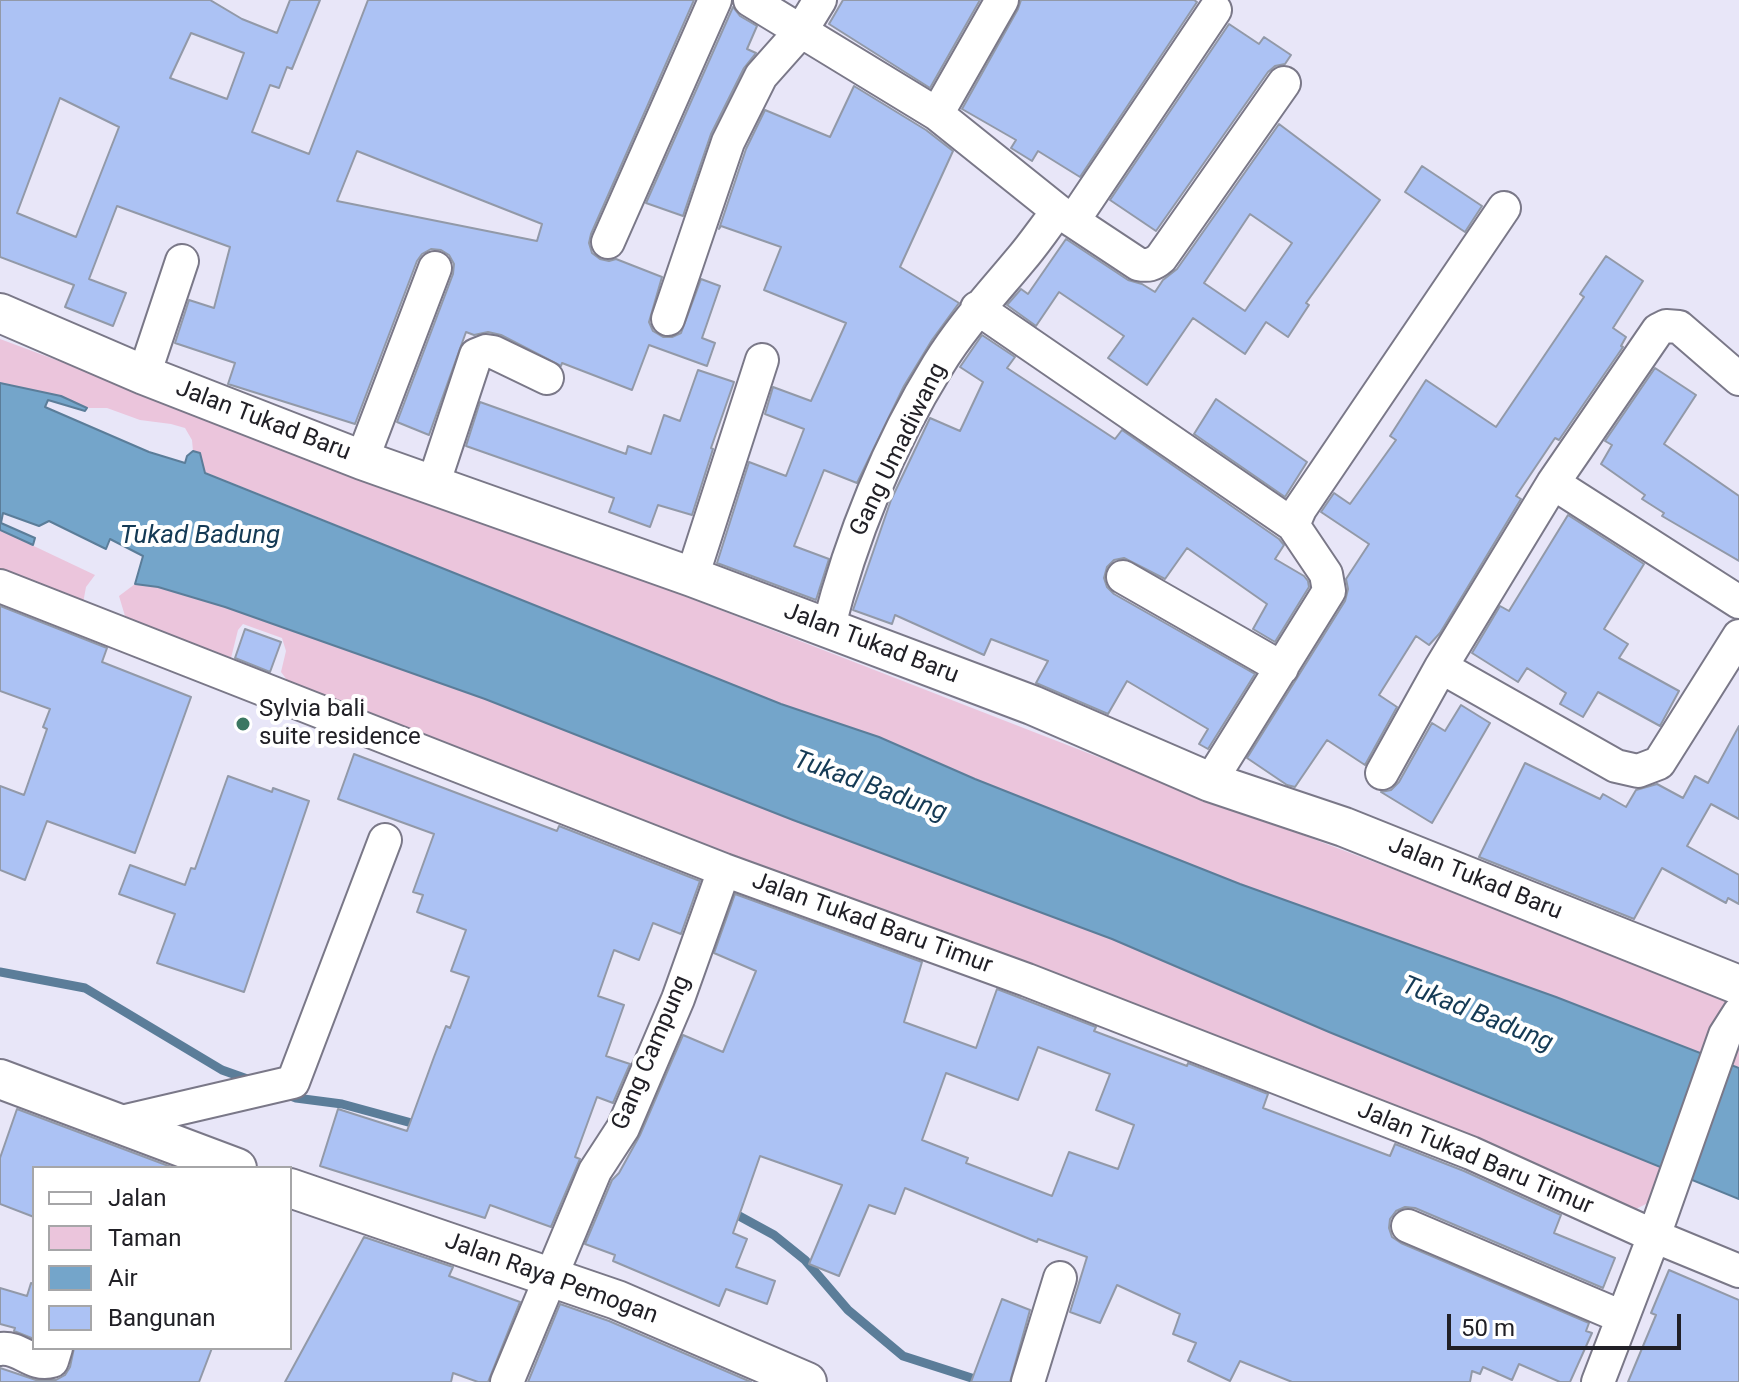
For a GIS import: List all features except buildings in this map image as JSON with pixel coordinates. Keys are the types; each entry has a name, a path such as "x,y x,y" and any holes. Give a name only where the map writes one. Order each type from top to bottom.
{"street":[{"path":"608,242 715,0"},
{"path":"750,0 937,114 1065,216 1138,264 1156,263 1284,83"},
{"path":"668,319 728,142 761,76 801,31 820,0"},
{"path":"937,114 1002,0"},
{"name":"Gang Umadiwang","path":"828,629 851,548 901,433 938,365 977,308 1065,216 1215,10"},
{"path":"1293,525 1300,509 1504,208"},
{"path":"144,375 182,261"},
{"path":"362,460 435,268"},
{"path":"977,308 1293,525 1326,574 1329,591 1210,782"},
{"name":"Jalan Tukad Baru","path":"0,313 144,375 362,460 692,577 1032,705 1210,782 1344,827 1739,985"},
{"path":"1382,773 1441,667 1553,483 1658,330 1666,326 1679,327 1739,379"},
{"path":"433,485 476,355 493,352 547,378"},
{"path":"692,577 762,360"},
{"path":"1553,483 1739,602"},
{"path":"1123,577 1282,668"},
{"name":"Jalan Tukad Baru Timur","path":"0,588 724,870 1027,980 1658,1224 1739,1271"},
{"path":"1441,667 1616,766 1638,771 1659,763 1739,636"},
{"path":"117,1123 293,1082 385,840"},
{"name":"Gang Campung","path":"507,1382 595,1171 623,1128 678,999 724,870"},
{"path":"1598,1382 1732,1024"},
{"path":"0,1079 232,1166"},
{"name":"Jalan Raya Pemogan","path":"292,1194 617,1300 807,1382"},
{"path":"1408,1226 1622,1317"},
{"path":"1028,1382 1060,1278"},
{"path":"0,1349 11,1348 40,1363 52,1361 55,1350"}],"green space":[{"path":"0,339 574,553 1152,778 1739,1000 1739,1068 1556,997 1240,884 975,779 879,737 781,704 205,472 200,453 193,451 192,440 185,428 140,420 107,408 87,408 61,396 0,383"},
{"path":"0,530 95,575 86,587 83,603 0,570"},
{"path":"135,584 158,587 225,607 485,699 793,820 1112,939 1329,1032 1660,1167 1654,1200 1632,1211 293,688 281,672 286,651 282,638 243,624 238,630 231,658 182,641 125,616 119,596"}],"water":[{"name":"Tukad Badung","path":"0,383 61,396 87,408 85,411 48,400 45,407 149,452 185,463 193,451 200,453 205,473 781,704 879,737 975,779 1240,884 1556,997 1739,1068 1739,1199 1329,1032 1112,939 793,820 485,699 225,607 158,587 135,584 143,556 110,539 106,549 49,521 39,526 3,513 1,523 35,538 33,545 0,530"}],"waterway":[{"path":"0,972 85,988 222,1070 253,1081"},
{"path":"285,1094 342,1104 419,1125"},
{"path":"730,1211 774,1235 805,1260 848,1310 903,1356 984,1382"}],"place":[{"name":"Sylvia bali suite residence","path":"243,724"}]}
